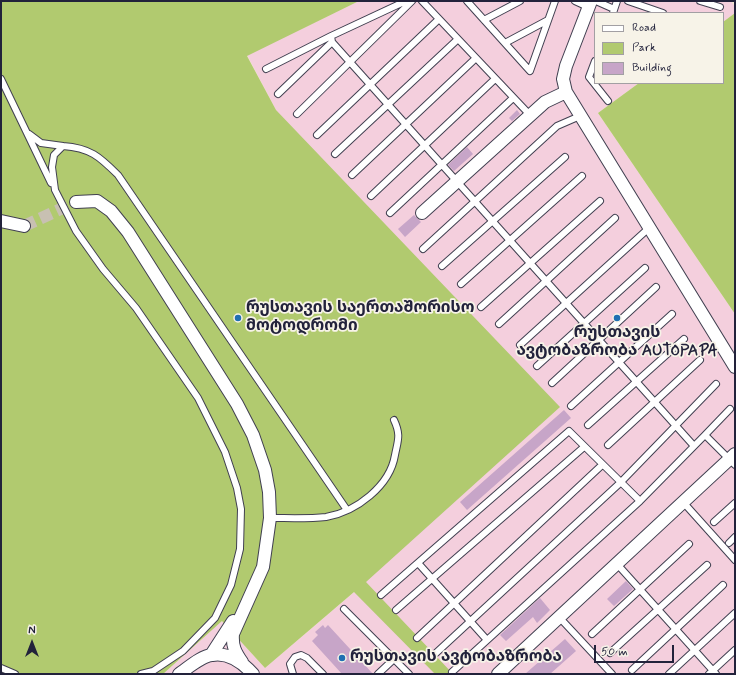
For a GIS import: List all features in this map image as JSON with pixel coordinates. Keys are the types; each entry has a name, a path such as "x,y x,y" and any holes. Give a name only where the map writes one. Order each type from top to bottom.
{"street":[{"path":"592,3 566,66 563,79 566,92 735,367"},
{"path":"422,214 455,181 545,102 566,92"},
{"path":"76,202 97,201 111,211 120,221 160,279 223,380 253,435 265,470 269,492 270,518 263,567 233,634 232,642 234,650 253,674"},
{"path":"1,221 24,226"},
{"path":"498,674 683,502 733,459"},
{"path":"183,673 211,655 235,618 244,609"},
{"path":"211,655 223,656 242,662"}],"lane":[{"path":"266,69 332,39 406,1"},
{"path":"297,114 412,1"},
{"path":"422,1 530,115"},
{"path":"467,1 530,71 555,1"},
{"path":"484,20 520,1"},
{"path":"575,1 592,3 614,11 617,1"},
{"path":"628,1 660,12"},
{"path":"700,1 720,7"},
{"path":"317,135 439,19"},
{"path":"505,43 548,20"},
{"path":"332,39 350,62 441,166 694,446"},
{"path":"278,94 332,39"},
{"path":"335,154 458,39"},
{"path":"352,174 476,58"},
{"path":"594,64 589,77 594,83"},
{"path":"1,79 54,190 76,231 102,268 136,308 198,398 225,452 237,488 241,509 240,549 230,585 215,618 184,651 153,671 141,674"},
{"path":"371,196 495,79"},
{"path":"595,84 608,101"},
{"path":"390,213 513,98"},
{"path":"423,249 557,126 580,116"},
{"path":"27,133 41,143 80,147 99,156 118,175 348,510"},
{"path":"54,190 52,167 54,155 63,146"},
{"path":"442,266 565,157"},
{"path":"461,284 582,176"},
{"path":"481,307 600,201"},
{"path":"499,324 616,218"},
{"path":"520,345 649,228"},
{"path":"537,366 645,268"},
{"path":"552,383 656,288"},
{"path":"571,406 672,314"},
{"path":"588,425 684,339"},
{"path":"608,445 700,360"},
{"path":"436,653 620,482 716,384"},
{"path":"452,672 640,501 730,409"},
{"path":"270,518 326,516 348,510 385,481 394,466 400,431 394,420"},
{"path":"381,595 569,431 640,501"},
{"path":"705,435 733,459"},
{"path":"396,610 584,447"},
{"path":"417,638 602,465"},
{"path":"683,502 735,560"},
{"path":"714,522 735,503"},
{"path":"729,543 735,537"},
{"path":"592,634 689,544"},
{"path":"418,563 487,640"},
{"path":"617,564 695,650 713,673 735,650"},
{"path":"610,653 707,565"},
{"path":"632,670 723,585"},
{"path":"344,609 395,658 409,674"},
{"path":"668,674 735,613"},
{"path":"559,617 612,674"},
{"path":"293,674 290,664 295,657 301,655 308,658 323,674"},
{"path":"378,674 395,658"},
{"path":"1,668 14,674"}],"shaded area":[{"path":"359,1 731,1 735,7 735,13 724,21 724,12 594,12 594,84 638,84 598,113 735,314 735,674 163,674 222,621 265,668 366,582 276,110 247,55"}],"green space":[{"name":"რუსთავის საერთაშორისო მოტოდრომი","path":"1,1 359,1 247,56 276,110 560,407 366,582 453,674 435,674 354,592 265,668 222,621 163,674 1,674"},
{"path":"735,13 735,314 598,113 638,84 724,84 724,21"}],"building":[{"path":"517,110 520,114 512,121 509,118"},
{"path":"467,147 473,154 454,171 448,165"},
{"path":"414,215 421,222 405,237 398,229"},
{"path":"564,410 571,418 467,510 460,502"},
{"path":"626,581 633,589 614,606 607,599"},
{"path":"540,598 550,610 537,623 533,617 506,641 500,635"},
{"name":"რუსთავის ავტობაზრობა","path":"323,625 325,628 328,625 373,674 342,674 312,641 318,635 315,632"},
{"path":"565,639 576,651 550,674 525,674"}],"tunnel":[{"path":"24,226 76,202"}],"place":[{"name":"რუსთავის საერთაშორისო მოტოდრომი","path":"238,318"},
{"name":"რუსთავის ავტობაზრობა AUTOPAPA","path":"617,318"},
{"name":"რუსთავის ავტობაზრობა","path":"342,658"}]}
